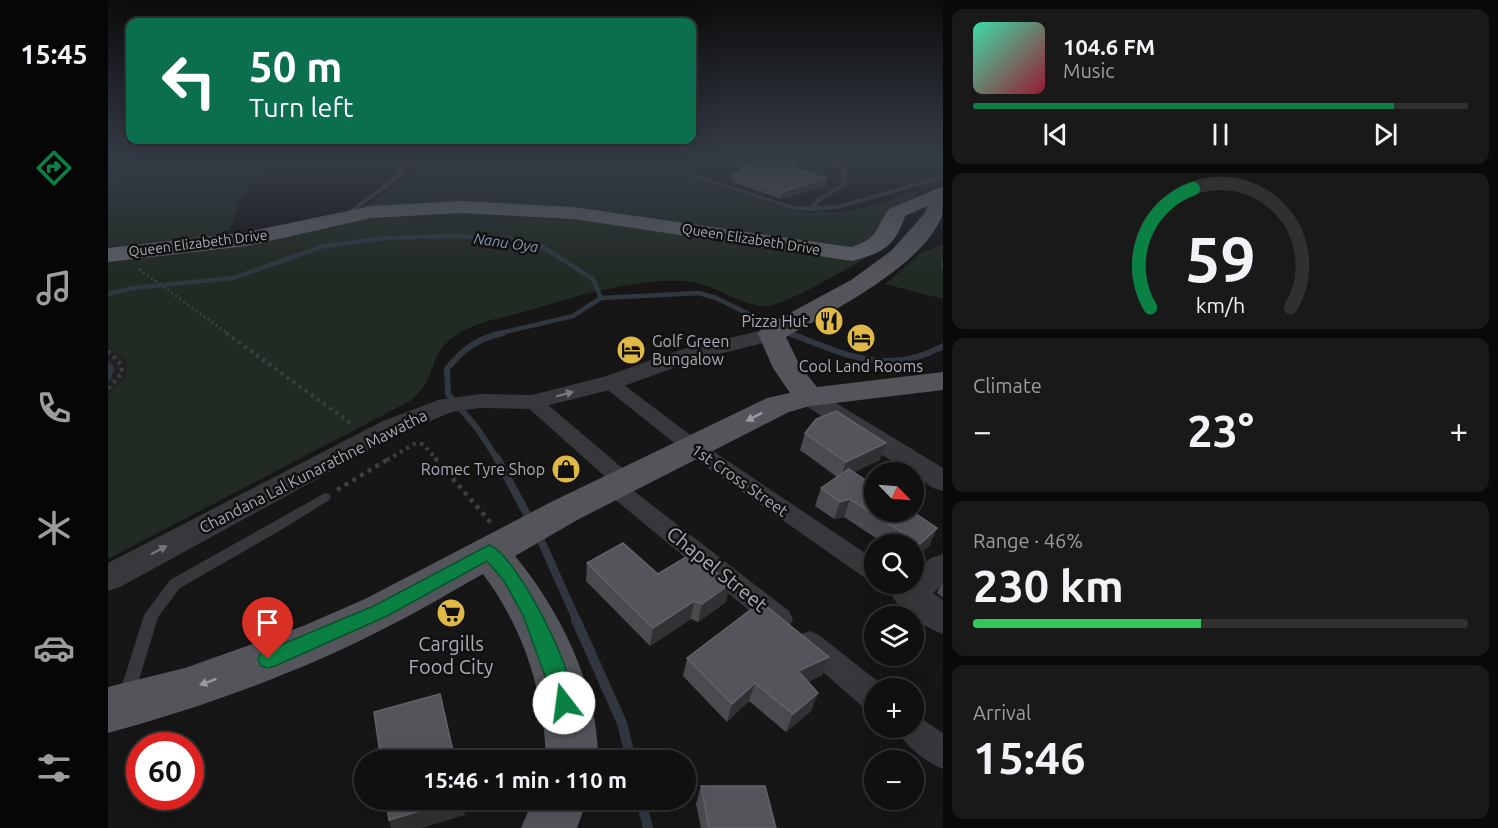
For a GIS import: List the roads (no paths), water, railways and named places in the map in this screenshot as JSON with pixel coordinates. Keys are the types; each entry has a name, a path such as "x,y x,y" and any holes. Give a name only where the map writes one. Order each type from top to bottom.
{"highway":[{"name":"Queen Elizabeth Drive","path":"108,255 247,239 371,212 436,207 551,210 846,254 866,251 877,246 890,230 896,213 925,198"}],"main road":[{"path":"809,397 787,368 773,333 842,296 900,257 917,239 936,211 941,198"},
{"path":"116,708 185,690 319,639 380,611 566,510 778,405 809,397 943,381"},
{"path":"499,547 544,640 560,683 573,750"},
{"path":"549,828 556,810"}],"street":[{"name":"Chandana Lal Kunarathne Mawatha","path":"108,578 408,419 456,403 532,402 610,383 691,354 773,333"},
{"name":"1st Cross Street","path":"610,383 694,448 864,564"},
{"path":"809,397 943,481"},
{"name":"Chapel Street","path":"532,402 619,485 864,689"},
{"path":"924,577 943,567"},
{"path":"907,594 943,620"},
{"path":"924,738 943,753"}],"lane":[{"path":"342,218 371,198"},
{"path":"759,198 779,205 811,209 838,207 887,198"},
{"path":"811,209 823,198"},
{"path":"116,708 151,615 175,584 282,524 326,496"}],"waterway":[{"name":"Nanu Oya","path":"108,294 133,288 233,278 324,246 387,238 456,236"},
{"name":"Nanu Oya","path":"456,236 507,239 541,246 593,279 601,298"},
{"name":"Nanu Oya","path":"943,263 943,268"},
{"name":"Nanu Oya","path":"601,298 699,293 716,298 775,327"},
{"path":"496,334 573,316 601,298"},
{"name":"Nanu Oya","path":"785,331 793,334"},
{"path":"498,460 477,428 448,394 447,369 471,346 503,333"},
{"name":"Nanu Oya","path":"789,333 847,355 884,361 903,360 923,355 943,346"},
{"name":"Nanu Oya","path":"108,365 111,368 108,378"},
{"path":"497,458 530,520"},
{"path":"538,534 577,621"},
{"path":"576,620 622,723 629,750"},
{"path":"644,810 648,828"}],"place":[{"name":"Pizza Hut","path":"829,321"},
{"name":"Cool Land Rooms","path":"861,338"},
{"name":"Golf Green Bungalow","path":"631,350"},
{"name":"Romec Tyre Shop","path":"566,469"},
{"name":"Cargills Food City","path":"451,613"}]}
